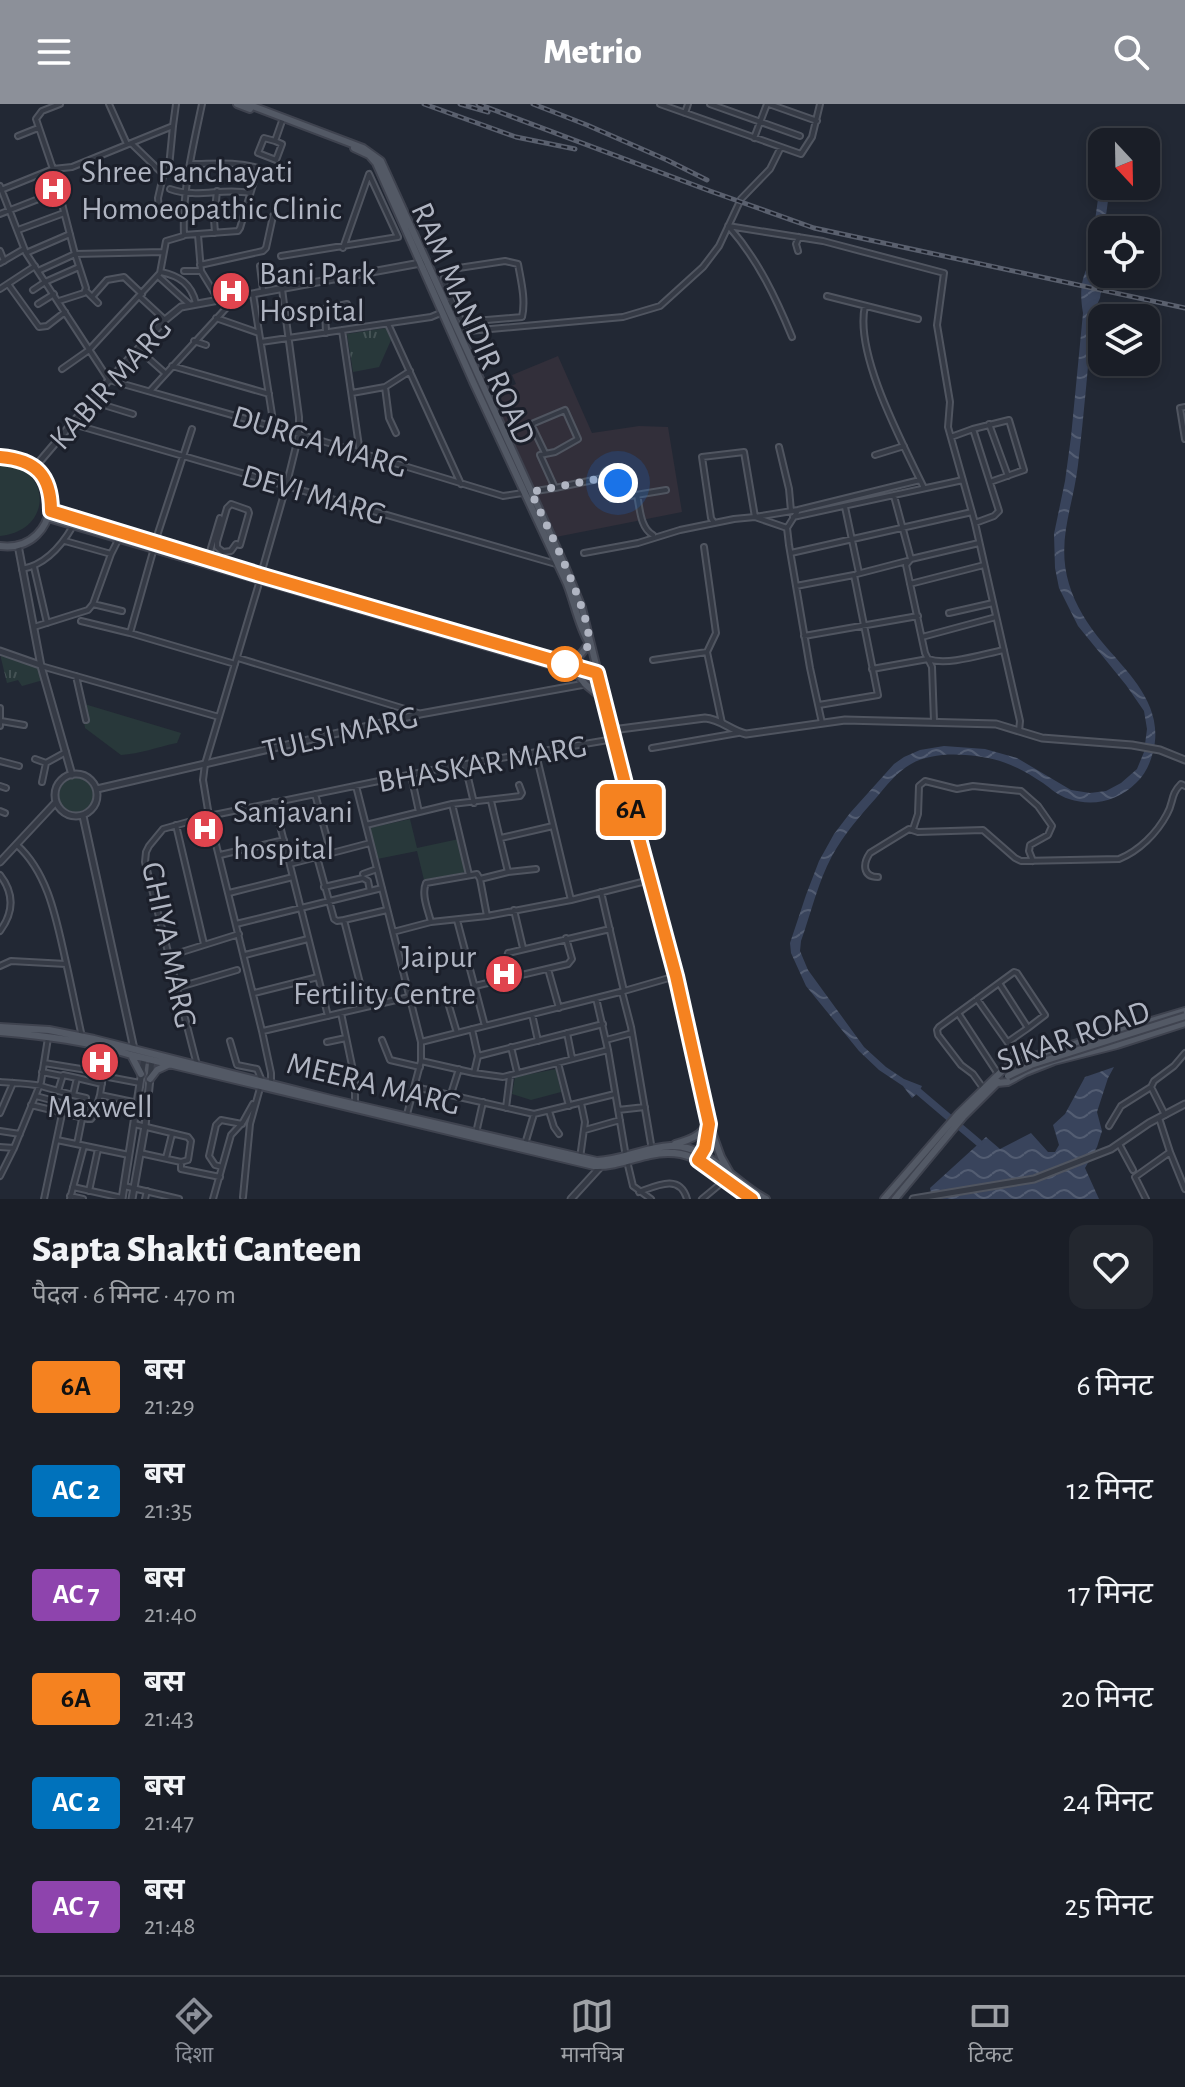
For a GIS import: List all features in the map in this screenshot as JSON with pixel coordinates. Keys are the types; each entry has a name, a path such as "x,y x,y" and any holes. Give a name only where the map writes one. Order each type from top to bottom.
{"main road":[{"name":"RAM MANDIR ROAD","path":"237,104 369,155 406,224"},
{"path":"247,104 363,148 381,161 423,262 449,303 455,333 580,603 676,976 709,1122 727,1176 752,1199"},
{"name":"RAM MANDIR ROAD","path":"423,262 455,333"},
{"path":"0,546 18,545 35,536 49,515 51,495 35,467 18,458 2,457"},
{"path":"49,515 598,676"},
{"path":"49,515 119,538 207,559 260,578"},
{"path":"341,601 598,676"},
{"path":"565,664 576,660 589,643"},
{"path":"576,672 604,699"},
{"path":"884,1199 983,1088 1020,1060 1185,1013"},
{"path":"997,1083 1031,1065 1185,1013"},
{"path":"1174,1014 1182,1024"},
{"name":"SIKAR ROAD","path":"961,1115 997,1083 1008,1082 1054,1061 1182,1024"},
{"name":"MEERA MARG","path":"0,1030 49,1030 133,1053"},
{"name":"MEERA MARG","path":"0,1030 48,1036 197,1065 261,1084"},
{"path":"133,1053 141,1074"},
{"name":"MEERA MARG","path":"152,1057 170,1064 355,1104 604,1164"},
{"path":"150,1079 157,1070 170,1064"},
{"name":"MEERA MARG","path":"271,1086 604,1164 669,1152 703,1159"},
{"path":"668,1146 696,1136 709,1122"},
{"path":"703,1159 709,1122"},
{"path":"895,1199 944,1134"},
{"path":"703,1159 714,1137"},
{"name":"MEERA MARG","path":"626,1159 668,1146 682,1146 727,1176"},
{"path":"727,1176 766,1199"}],"street":[{"path":"39,104 42,111"},
{"path":"60,104 36,116 38,128 53,169 86,291 98,303"},
{"path":"109,104 129,143 164,172"},
{"path":"159,212 158,198 164,172 168,169 176,104"},
{"path":"186,235 183,213 185,194 202,104"},
{"path":"660,104 801,154 812,137 820,104"},
{"path":"685,113 688,104"},
{"path":"710,104 800,136"},
{"path":"754,138 768,104 817,121"},
{"path":"275,141 282,121"},
{"path":"109,380 25,251 1,188 53,169 72,167 173,126"},
{"path":"18,136 38,128"},
{"path":"264,138 275,141 282,144 276,160 258,153 264,138"},
{"path":"455,333 623,317 660,306 703,267 719,246 741,199 770,169 781,147"},
{"path":"62,369 89,350 159,274 169,238 238,231 240,228 258,168 235,163 190,164"},
{"path":"281,256 343,248 397,238 369,174 343,248"},
{"path":"170,189 185,194 217,191 251,193"},
{"path":"0,214 59,191"},
{"path":"215,233 217,191"},
{"path":"17,231 64,213"},
{"path":"200,265 263,251 273,216"},
{"path":"395,229 406,224"},
{"path":"728,226 823,241 944,273 937,325 950,402 948,427 975,523 1020,721 1019,731"},
{"path":"728,226 745,245 775,296 792,337"},
{"path":"733,231 740,228"},
{"path":"0,251 2,262 70,234"},
{"path":"198,235 201,271 218,299"},
{"path":"798,251 796,244 799,237"},
{"path":"0,289 36,269 75,254 163,252"},
{"path":"505,261 518,264 522,317 463,322 449,303 443,280 446,272 505,261"},
{"name":"KABIR MARG","path":"35,467 70,423 175,310 230,296 423,262"},
{"path":"260,266 263,290"},
{"path":"33,290 79,267"},
{"path":"184,271 201,271"},
{"path":"159,274 181,278 190,287 196,303"},
{"path":"159,274 189,304"},
{"path":"92,297 107,280 124,277 165,320"},
{"path":"8,284 39,327 47,326 65,312"},
{"path":"271,1086 262,1031 203,780 299,434 282,287"},
{"path":"59,301 86,291"},
{"path":"253,292 274,427"},
{"path":"38,304 54,294"},
{"path":"149,391 229,305 230,296"},
{"path":"827,296 918,319"},
{"path":"326,333 325,309 347,304"},
{"path":"865,306 862,318 871,372 924,488"},
{"path":"261,342 431,317 443,312"},
{"path":"215,318 259,333"},
{"path":"388,324 461,484"},
{"path":"342,330 360,453"},
{"path":"194,341 206,345"},
{"path":"138,349 165,373"},
{"path":"172,366 269,394"},
{"path":"352,393 385,387 410,371"},
{"name":"DURGA MARG","path":"109,380 503,496 605,481 612,499 637,495"},
{"path":"385,387 389,418 396,433"},
{"path":"91,401 133,414"},
{"path":"1185,408 1180,408 1185,439"},
{"path":"545,453 532,426 565,410 578,439 555,452 540,455 555,488"},
{"path":"951,437 1009,420 1024,470 990,482"},
{"name":"DEVI MARG","path":"70,423 561,566"},
{"path":"989,424 1008,476"},
{"path":"130,633 192,429"},
{"path":"973,429 999,511 975,523"},
{"path":"875,455 904,446"},
{"path":"779,447 792,514 787,528 790,553 822,723"},
{"path":"714,523 702,457 744,452 755,517"},
{"path":"792,514 920,480"},
{"path":"584,553 714,523 845,507 963,480"},
{"path":"655,536 645,528 637,495 666,490"},
{"path":"894,496 910,560"},
{"path":"231,504 248,510 240,545 236,544 231,551 223,552 217,547 217,542 227,508 231,504"},
{"path":"819,705 878,695 845,507"},
{"path":"790,553 972,512"},
{"path":"770,521 777,514"},
{"path":"755,517 787,528"},
{"path":"207,559 220,518"},
{"path":"22,569 34,567 65,541 74,525"},
{"path":"34,627 83,613 93,604 119,538"},
{"path":"65,541 111,554"},
{"path":"796,586 979,542"},
{"path":"18,545 41,666 72,775"},
{"path":"704,547 716,633 707,652 722,723"},
{"path":"220,563 223,552"},
{"path":"910,560 906,565 932,667 934,721"},
{"path":"910,584 984,565"},
{"path":"34,567 47,623"},
{"path":"949,613 993,603"},
{"path":"93,604 122,611"},
{"path":"804,636 918,616"},
{"path":"922,637 996,617"},
{"path":"81,621 235,664"},
{"path":"872,669 928,659 961,659 1004,650"},
{"path":"0,651 41,666 219,717"},
{"path":"653,660 707,652"},
{"path":"238,658 420,714"},
{"path":"76,676 86,720"},
{"name":"TULSI MARG","path":"97,789 420,714 585,684"},
{"path":"0,708 0,723 24,725"},
{"path":"612,730 705,718 716,719 738,733"},
{"path":"652,748 738,733 845,720 934,721 996,724 1042,738 1106,742 1160,750 1182,759"},
{"name":"BHASKAR MARG","path":"209,816 411,774 614,739"},
{"path":"35,759 46,763 66,752"},
{"path":"536,754 571,900"},
{"path":"0,761 19,766"},
{"path":"42,782 46,763"},
{"path":"465,765 474,803"},
{"path":"411,774 419,812"},
{"path":"72,775 86,776 97,789 97,802 83,816 70,816 56,802 59,783 72,775"},
{"path":"913,829 918,814 919,786 925,781 957,789 973,786 1017,791 1029,797 1052,826 1048,835 1030,845 1030,859"},
{"path":"878,877 867,874 864,867 870,853 913,829 918,832 983,830 1015,858 1119,859 1144,844 1169,811 1173,792 1181,784 1185,786"},
{"path":"366,825 452,804 520,796 519,785"},
{"path":"356,786 421,1042 421,1064 406,1118"},
{"path":"315,794 331,853"},
{"path":"491,801 508,872"},
{"path":"0,862 56,802"},
{"path":"274,802 328,1016"},
{"path":"452,804 469,875"},
{"path":"83,816 133,1053"},
{"name":"GHIYA MARG","path":"197,1065 145,862 146,852 163,829 209,816"},
{"path":"176,825 204,944"},
{"path":"501,838 553,826"},
{"path":"219,855 284,840"},
{"path":"290,864 370,843"},
{"path":"16,844 34,865 53,907 82,1037"},
{"path":"317,857 334,919 344,920 387,910"},
{"path":"363,874 377,869"},
{"path":"480,879 536,869"},
{"path":"431,922 425,895 426,883 477,874 487,916"},
{"path":"0,875 9,890 11,903 8,918 0,931"},
{"path":"229,893 293,877"},
{"path":"324,887 363,878 368,881 370,891"},
{"path":"393,932 431,922 487,916 571,900 650,880"},
{"path":"236,924 382,888"},
{"path":"601,892 632,1033 652,1150"},
{"path":"514,910 523,948"},
{"path":"344,920 366,1007"},
{"path":"457,920 485,1026"},
{"path":"512,977 508,953 610,929"},
{"path":"168,956 239,934"},
{"path":"475,986 572,962 566,938"},
{"path":"244,955 308,939"},
{"path":"0,966 11,961 66,964"},
{"path":"548,969 559,1008"},
{"path":"176,988 237,970"},
{"path":"983,1088 938,1035 939,1027 1014,972 1045,1013 1044,1017 1008,1042"},
{"path":"421,1042 676,976"},
{"path":"253,993 318,977"},
{"path":"999,983 1028,1028"},
{"path":"262,1031 409,997"},
{"path":"596,998 631,1182 635,1189 651,1199"},
{"path":"977,999 1020,1060"},
{"path":"449,1006 457,1033"},
{"path":"341,1013 355,1080 355,1104"},
{"path":"958,1013 998,1074"},
{"path":"532,1014 538,1041"},
{"path":"478,1056 603,1024"},
{"path":"472,1029 478,1056 474,1073"},
{"path":"567,1033 572,1059"},
{"path":"606,1040 632,1033"},
{"path":"0,1176 39,1086 48,1036"},
{"path":"327,1042 346,1038"},
{"path":"382,1040 390,1060 510,1076 608,1050"},
{"path":"230,1041 237,1065 257,1069 261,1084 250,1124 243,1197"},
{"path":"511,1047 518,1073"},
{"path":"1109,1126 1121,1106 1151,1087 1185,1053"},
{"path":"73,1187 122,1198 144,1055"},
{"path":"132,1199 145,1126 152,1057"},
{"path":"44,1063 87,1070"},
{"path":"558,1063 569,1106"},
{"path":"451,1095 459,1069"},
{"path":"42,1072 102,1084"},
{"path":"91,1081 93,1074 140,1083"},
{"path":"58,1091 62,1076"},
{"path":"31,1105 91,1119 103,1076"},
{"path":"506,1108 510,1076"},
{"path":"73,1095 77,1078"},
{"path":"0,1083 39,1086 86,1098"},
{"path":"0,1113 13,1083"},
{"path":"414,1086 534,1114 615,1094"},
{"path":"1151,1087 1162,1116 1170,1152 1185,1189"},
{"path":"35,1095 95,1112"},
{"path":"100,1095 138,1103"},
{"path":"476,1133 483,1102"},
{"path":"213,1199 231,1135 255,1103"},
{"path":"580,1158 585,1130 581,1103"},
{"path":"913,1199 1034,1179 1103,1153 1185,1104"},
{"path":"618,1110 645,1107"},
{"path":"549,1111 559,1134"},
{"path":"44,1199 62,1114"},
{"path":"525,1144 534,1114"},
{"path":"77,1144 82,1119"},
{"path":"222,1167 215,1165 209,1156 216,1125 221,1120 242,1124"},
{"path":"585,1130 620,1120"},
{"path":"134,1124 188,1137 191,1141 188,1160 181,1162 140,1153"},
{"path":"0,1131 20,1134"},
{"path":"166,1158 173,1133"},
{"path":"57,1140 129,1155"},
{"path":"1119,1144 1133,1170"},
{"path":"83,1199 70,1198 84,1146"},
{"path":"0,1147 14,1148"},
{"path":"89,1191 98,1149"},
{"path":"1146,1199 1135,1177 1170,1152"},
{"path":"181,1162 181,1169 220,1177"},
{"path":"571,1199 604,1164"},
{"path":"702,1199 727,1176"},
{"path":"639,1192 672,1183 683,1187 687,1199"},
{"path":"124,1186 175,1199"},
{"path":"145,1199 147,1191"}],"shaded area":[{"path":"558,356 592,433 639,426 668,427 682,512 556,537 491,394 516,384 512,375"}],"green space":[{"path":"386,328 391,340 379,367 353,372 347,334"},
{"path":"0,463 17,467 30,475 40,499 30,523 17,532 0,536"},
{"path":"0,654 40,667 43,680 22,686 18,680 7,683"},
{"path":"81,703 181,733 177,743 121,755 85,728"},
{"path":"76,778 88,783 93,795 88,807 76,812 64,807 59,795 64,783"},
{"path":"410,819 417,848 459,839 466,872 424,880 417,851 377,859 370,828"},
{"path":"556,1069 561,1092 531,1100 512,1094 515,1077"}],"water":[{"path":"1098,200 1108,200 1106,216 1096,216"},
{"path":"1088,266 1088,288 1102,288 1097,304 1088,304 1088,364 1076,481 1065,538 1065,568 1082,614 1133,679 1149,705 1154,720 1153,752 1147,769 1136,783 1113,798 1096,802 1065,798 1027,773 1000,761 955,755 921,760 906,767 892,780 842,840 823,876 800,951 808,970 864,1047 886,1067 922,1086 912,1098 903,1086 879,1070 859,1051 806,986 791,953 790,943 806,895 834,834 894,764 920,750 944,746 985,749 1017,758 1071,790 1090,793 1106,791 1121,783 1137,769 1144,752 1147,729 1144,711 1078,626 1059,588 1055,568 1054,534 1071,437 1084,276"},
{"path":"1114,1067 1097,1112 1102,1131 1085,1168 1099,1199 932,1199 930,1188 986,1137 1000,1149 1031,1133 1048,1152 1055,1152 1059,1145 1053,1125 1065,1114 1085,1077"}],"waterway":[{"path":"919,1092 979,1143"}],"railway":[{"path":"424,104 516,137 575,149"},
{"path":"460,104 488,112"},
{"path":"478,104 814,228 1185,308"},
{"path":"533,104 707,180"}],"bus line":[{"name":"6A","path":"0,457 18,458 35,467 51,495 51,511 597,673 676,976 709,1124 708,1141 698,1160 752,1199"}],"place":[{"name":"Shree Panchayati Homoeopathic Clinic","path":"53,189"},
{"name":"Bani Park Hospital","path":"231,291"},
{"name":"Sanjavani hospital","path":"205,829"},
{"name":"Jaipur Fertility Centre","path":"504,974"},
{"name":"Maxwell","path":"100,1062"}],"route":[{"path":"565,664 582,654 589,643 589,635 566,568 531,492 603,478 608,485 618,483"}]}
